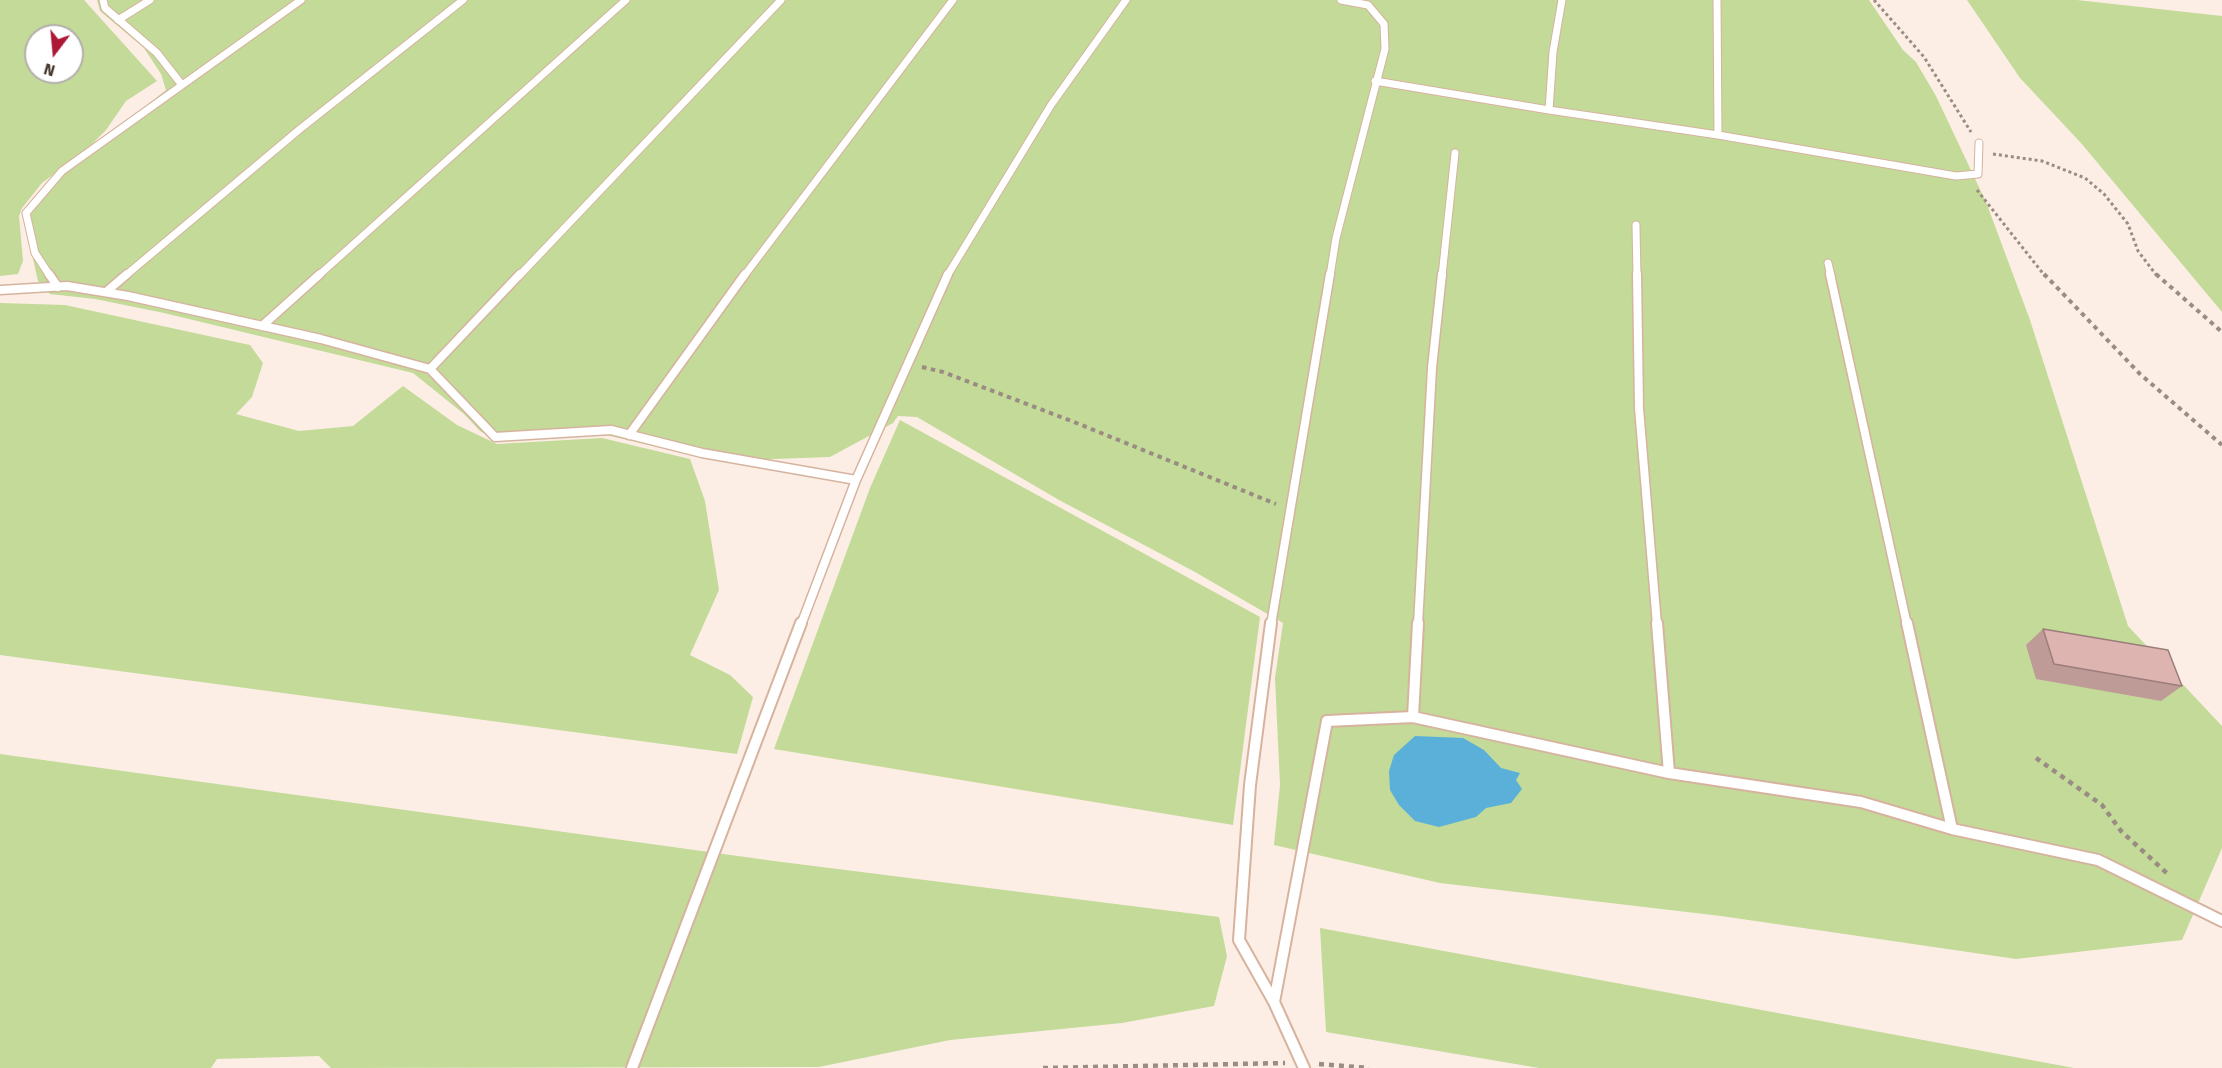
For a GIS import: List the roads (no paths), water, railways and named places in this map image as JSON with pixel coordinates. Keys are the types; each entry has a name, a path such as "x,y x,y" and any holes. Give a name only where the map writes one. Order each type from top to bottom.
{"lane":[{"path":"104,0 105,8 157,53 182,85"},
{"path":"118,20 150,0"},
{"path":"58,287 35,253 26,213 63,171 302,0"},
{"path":"106,292 296,132 463,0"},
{"path":"262,326 626,0"},
{"path":"430,369 781,0"},
{"path":"629,435 720,306 953,0"},
{"path":"632,1068 856,480 947,275 1051,105 1126,0"},
{"path":"1304,1065 1274,1002 1239,940 1250,785 1271,623 1336,238 1385,49 1384,24 1368,5 1341,0"},
{"path":"1549,110 1553,52 1562,0"},
{"path":"1717,0 1718,135"},
{"path":"1375,81 1718,135 1956,176 1978,174 1979,143"},
{"path":"1413,717 1432,368 1455,153"},
{"path":"1636,225 1639,408 1669,773"},
{"path":"1828,263 1952,829"},
{"path":"0,290 58,287 106,292 262,326 430,369 495,437 611,430 702,453 856,480"},
{"path":"1274,1002 1294,882 1327,721 1413,717 1669,773 1861,802 1952,829 2098,860 2222,921"}],"water":[{"path":"1415,736 1463,738 1484,750 1501,768 1520,773 1516,780 1522,789 1511,803 1486,808 1476,817 1439,827 1415,821 1399,805 1390,790 1389,771 1394,755"}]}
